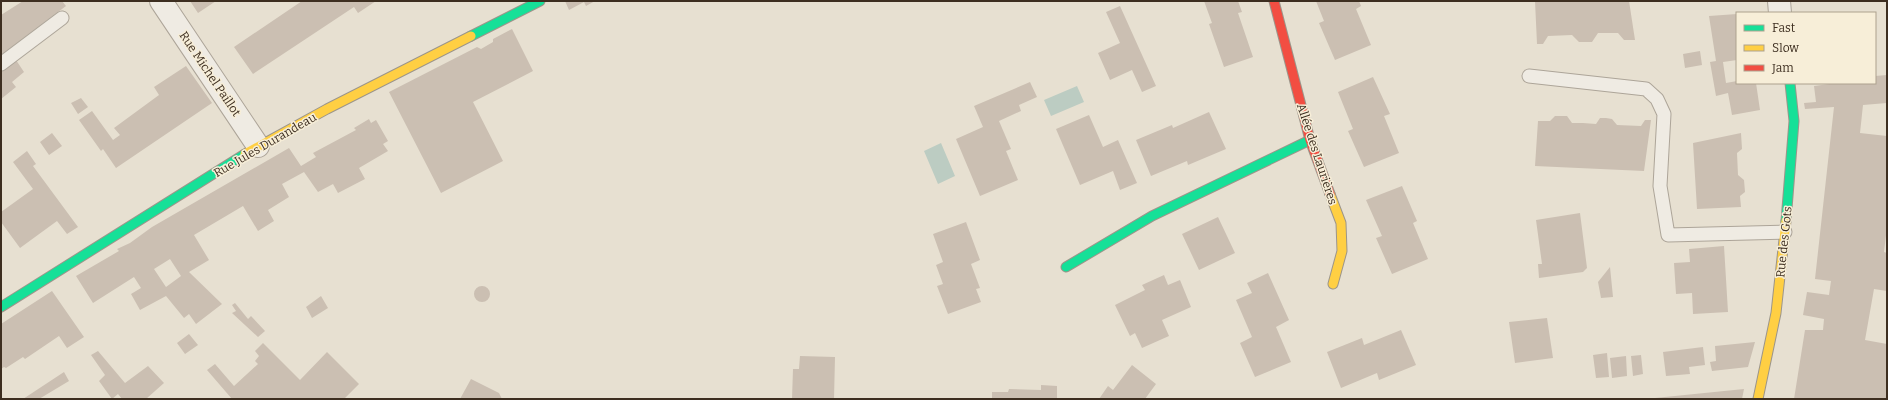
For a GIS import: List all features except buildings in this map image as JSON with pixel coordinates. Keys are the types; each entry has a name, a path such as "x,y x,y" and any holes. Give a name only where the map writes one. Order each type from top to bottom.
{"street":[{"name":"Rue Michel Paillot","path":"161,1 258,146"},
{"name":"Rue Jules Durandeau","path":"1,307 258,146 327,109 540,1"},
{"name":"Allée des Laurières","path":"1274,1 1310,140 1341,223 1342,251 1333,284"},
{"path":"1779,1 1780,12"},
{"name":"Rue des Gots","path":"1758,399 1776,313 1785,232 1794,121 1790,84"},
{"path":"1066,266 1152,216 1310,140"}],"lane":[{"path":"1,64 62,18"},
{"path":"1529,76 1646,89 1657,99 1664,114 1660,186 1668,235 1785,232"}],"shaded area":[{"path":"1077,86 1084,102 1051,116 1044,100"},
{"path":"941,143 955,176 938,184 924,151"}],"traffic: fast":[{"path":"471,36 540,1"},
{"path":"1786,221 1794,121 1790,84"},
{"path":"1066,267 1152,216 1310,140"},
{"path":"1,307 245,154"}],"traffic: slow":[{"path":"245,154 327,109 471,36"},
{"path":"1330,194 1341,223 1342,251 1333,284"},
{"path":"1758,399 1776,313 1786,221"}],"traffic: jam":[{"path":"1274,1 1310,140 1330,194"}]}
